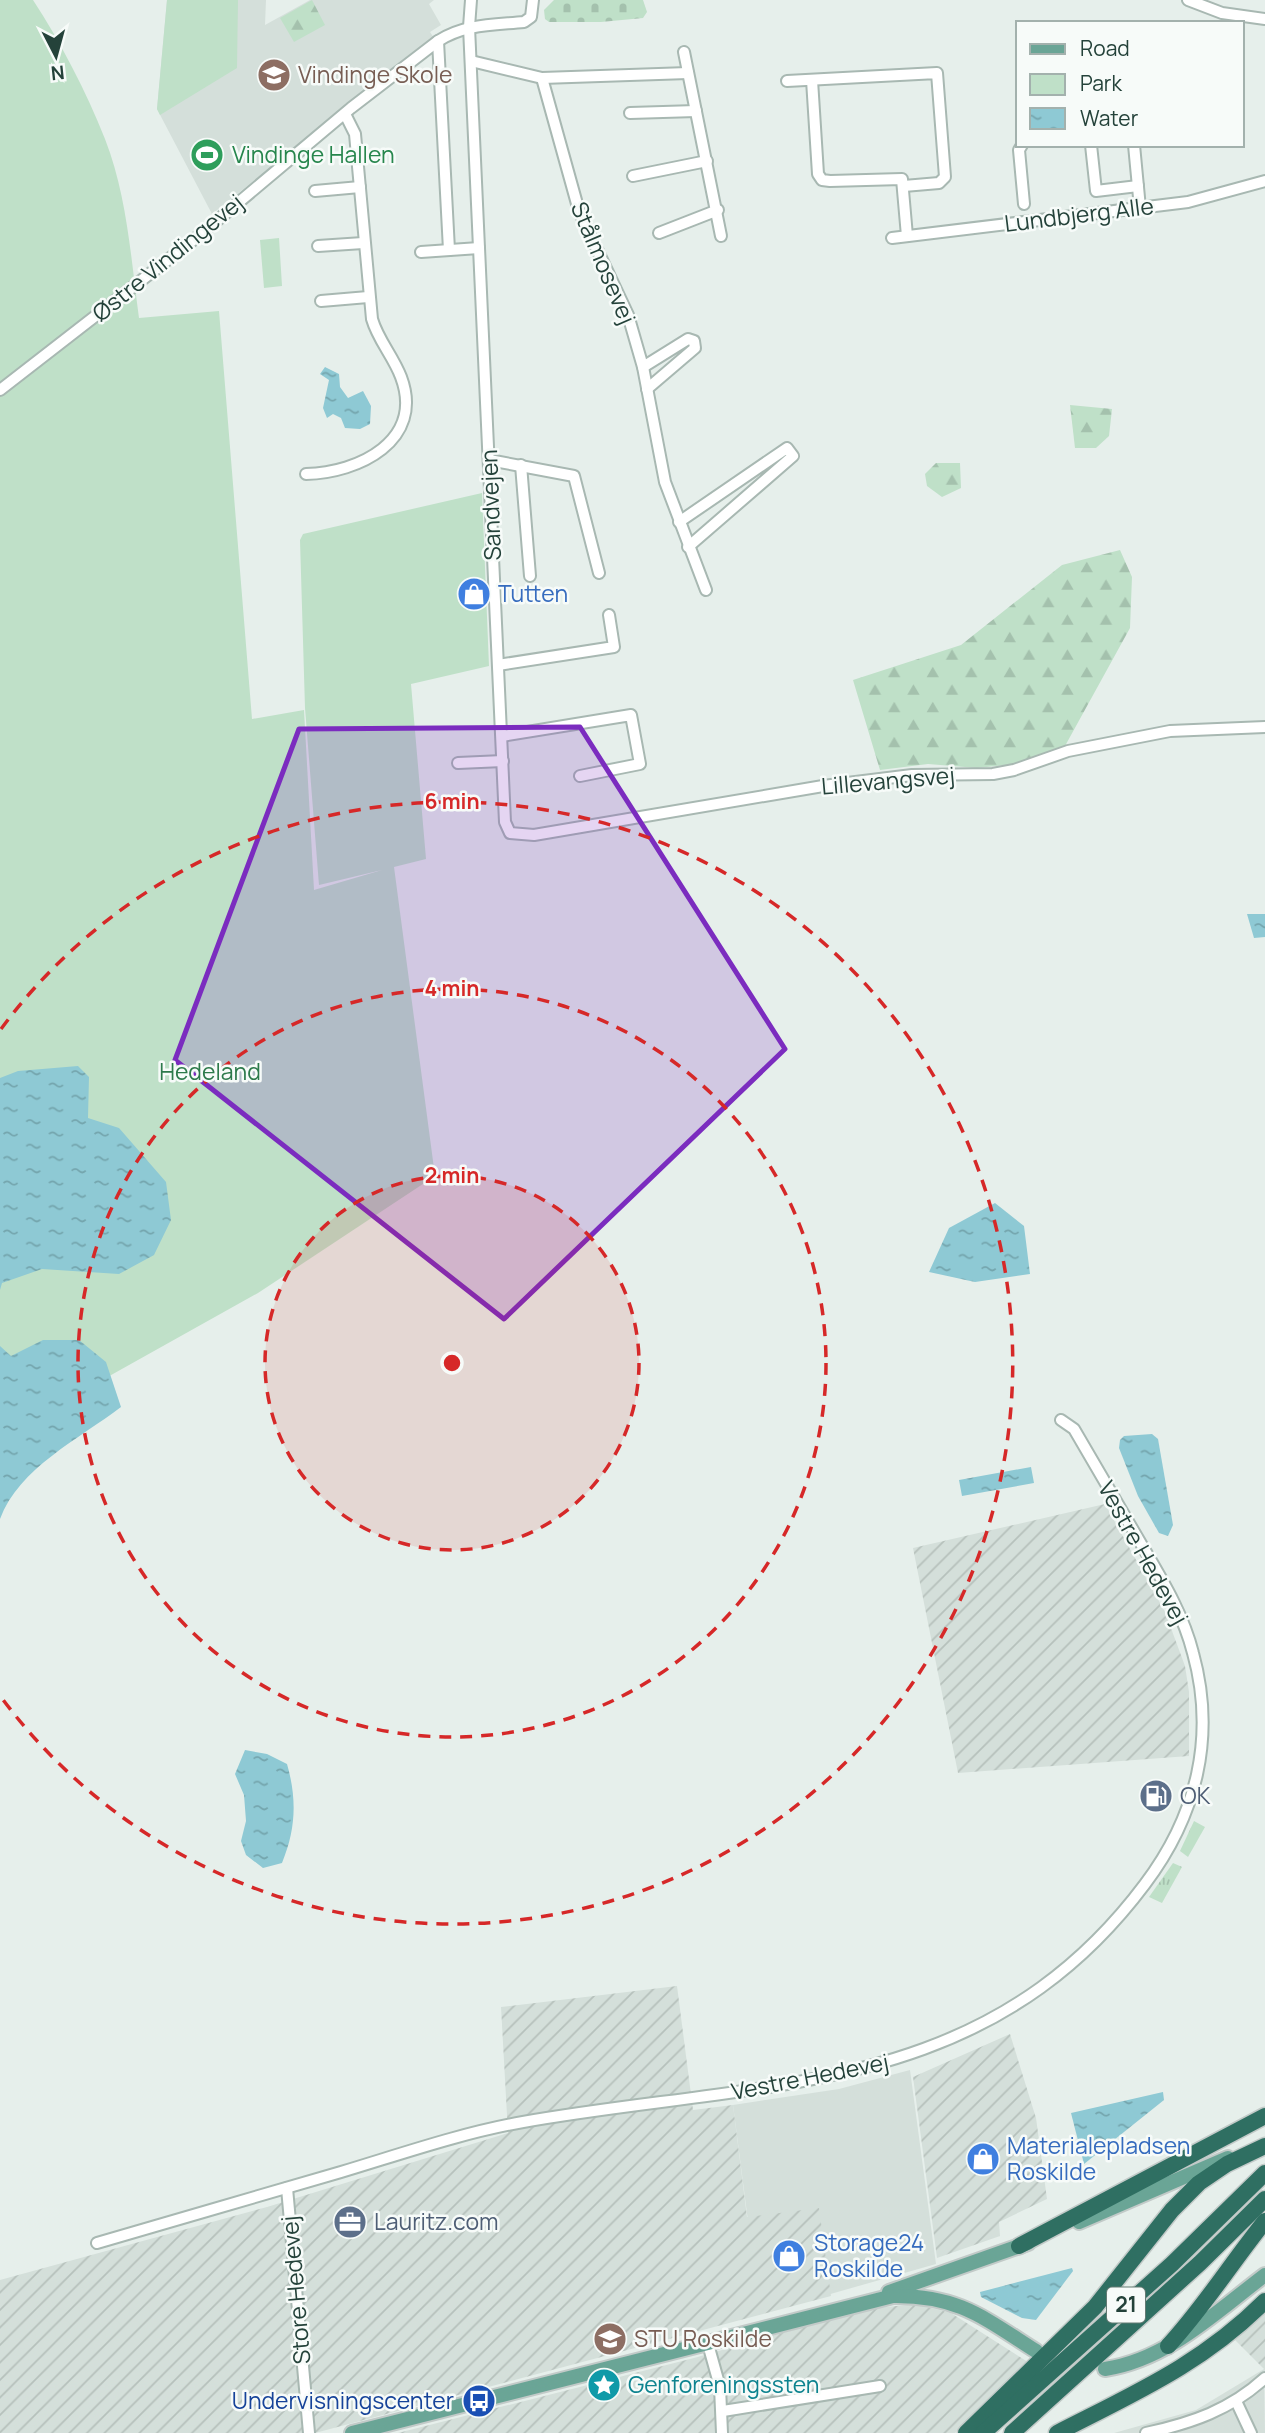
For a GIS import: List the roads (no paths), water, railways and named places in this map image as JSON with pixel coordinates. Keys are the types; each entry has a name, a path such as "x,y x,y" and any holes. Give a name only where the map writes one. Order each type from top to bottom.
{"highway":[{"path":"1019,2246 1265,2116"},
{"path":"966,2433 1094,2308 1172,2210 1199,2183 1227,2164 1265,2145"},
{"name":"21","path":"983,2433 1172,2264 1265,2173"},
{"name":"21","path":"1012,2433 1190,2272 1265,2199"},
{"path":"1168,2346 1193,2320 1230,2264 1265,2221"},
{"path":"1057,2433 1188,2365 1217,2346 1265,2301"}],"main road":[{"path":"352,2433 708,2344 851,2305 1019,2246 1265,2145"},
{"path":"1105,2369 1144,2360 1168,2346 1265,2275"},
{"path":"851,2305 893,2297 945,2300 972,2311 1036,2351"}],"street":[{"name":"Sandvejen","path":"471,0 469,27 505,822 510,833"},
{"name":"Østre Vindingevej","path":"0,390 195,239 345,114 438,41 451,32 469,27 524,22 531,17 533,0"},
{"path":"1188,0 1222,13 1265,19"},
{"path":"438,41 449,250"},
{"path":"684,52 718,210 721,236"},
{"path":"471,61 542,78 688,73"},
{"path":"787,81 937,73 945,177 939,184 904,186"},
{"name":"Stålmosevej","path":"542,78 579,211 628,315 648,389 657,452 679,522 706,590"},
{"path":"812,80 818,174 822,180 902,179 907,236"},
{"path":"630,113 696,111"},
{"path":"644,113 644,126"},
{"path":"306,474 332,472 366,461 384,450 401,424 405,408 401,377 376,332 368,298 355,134 345,114"},
{"path":"1021,147 1024,204"},
{"path":"1091,147 1096,191 1138,186"},
{"path":"1134,147 1140,208"},
{"path":"633,176 707,161"},
{"path":"646,174 649,186"},
{"name":"Lundbjerg Alle","path":"892,238 1188,202 1265,181"},
{"path":"315,191 360,187"},
{"path":"659,233 718,210"},
{"path":"671,228 676,240"},
{"path":"317,246 363,243"},
{"path":"421,252 479,248"},
{"path":"321,301 368,298"},
{"path":"643,368 688,339 694,341 695,348 648,389"},
{"path":"679,522 787,448 791,452 793,456 688,547"},
{"path":"489,460 574,476 599,573"},
{"path":"521,466 530,576"},
{"path":"498,665 614,647 609,615"},
{"path":"502,736 631,715 640,764 580,776"},
{"name":"Lillevangsvej","path":"510,833 533,835 836,784 912,775 993,774 1014,770 1068,751 1170,731 1265,727"},
{"path":"458,763 503,761"},
{"name":"Vestre Hedevej","path":"97,2243 520,2123 810,2082 874,2068 936,2046 989,2020 1062,1972 1128,1907 1169,1853 1195,1790 1202,1754 1203,1719 1192,1647 1168,1591 1073,1429 1061,1420"},
{"name":"Store Hedevej","path":"287,2188 309,2433"},
{"path":"708,2344 720,2387 722,2433"},
{"path":"1146,2433 1211,2415 1236,2401 1265,2378"},
{"path":"723,2411 880,2386"},
{"path":"1236,2401 1251,2433"}],"water":[{"path":"325,367 339,374 340,387 348,398 363,391 371,406 370,424 360,429 345,428 341,418 333,414 327,418 323,408 329,380 320,374"},
{"path":"1247,914 1265,914 1265,937 1254,938"},
{"path":"78,1066 89,1077 88,1118 119,1128 166,1182 171,1220 154,1255 119,1274 42,1269 2,1283 0,1290 0,1078 18,1071"},
{"path":"995,1203 1024,1226 1030,1274 975,1282 929,1272 949,1228"},
{"path":"43,1340 79,1340 106,1362 121,1407 36,1470 21,1484 0,1519 0,1346 11,1356"},
{"path":"1152,1434 1158,1439 1173,1525 1168,1536 1159,1533 1138,1496 1119,1448 1120,1440 1124,1436"},
{"path":"1031,1467 1034,1483 962,1496 959,1480"},
{"path":"245,1750 267,1754 287,1764 294,1802 290,1838 282,1863 263,1868 246,1855 241,1841 246,1821 244,1795 235,1774"},
{"path":"1163,2092 1164,2100 1084,2164 1071,2113"},
{"path":"1072,2268 1073,2271 1036,2320 1022,2318 981,2297 980,2292"}],"place":[{"name":"Vindinge Skole","path":"274,75"},
{"name":"Vindinge Hallen","path":"207,155"},
{"name":"Tutten","path":"474,594"},
{"name":"OK","path":"1156,1796"},
{"name":"Materialepladsen Roskilde","path":"983,2159"},
{"name":"Lauritz.com","path":"350,2222"},
{"name":"Storage24 Roskilde","path":"789,2256"},
{"name":"STU Roskilde","path":"610,2339"},
{"name":"Genforeningssten","path":"604,2385"},
{"name":"Undervisningscenter","path":"479,2401"}],"park label":[{"name":"Hedeland","path":"210,1072"}]}
